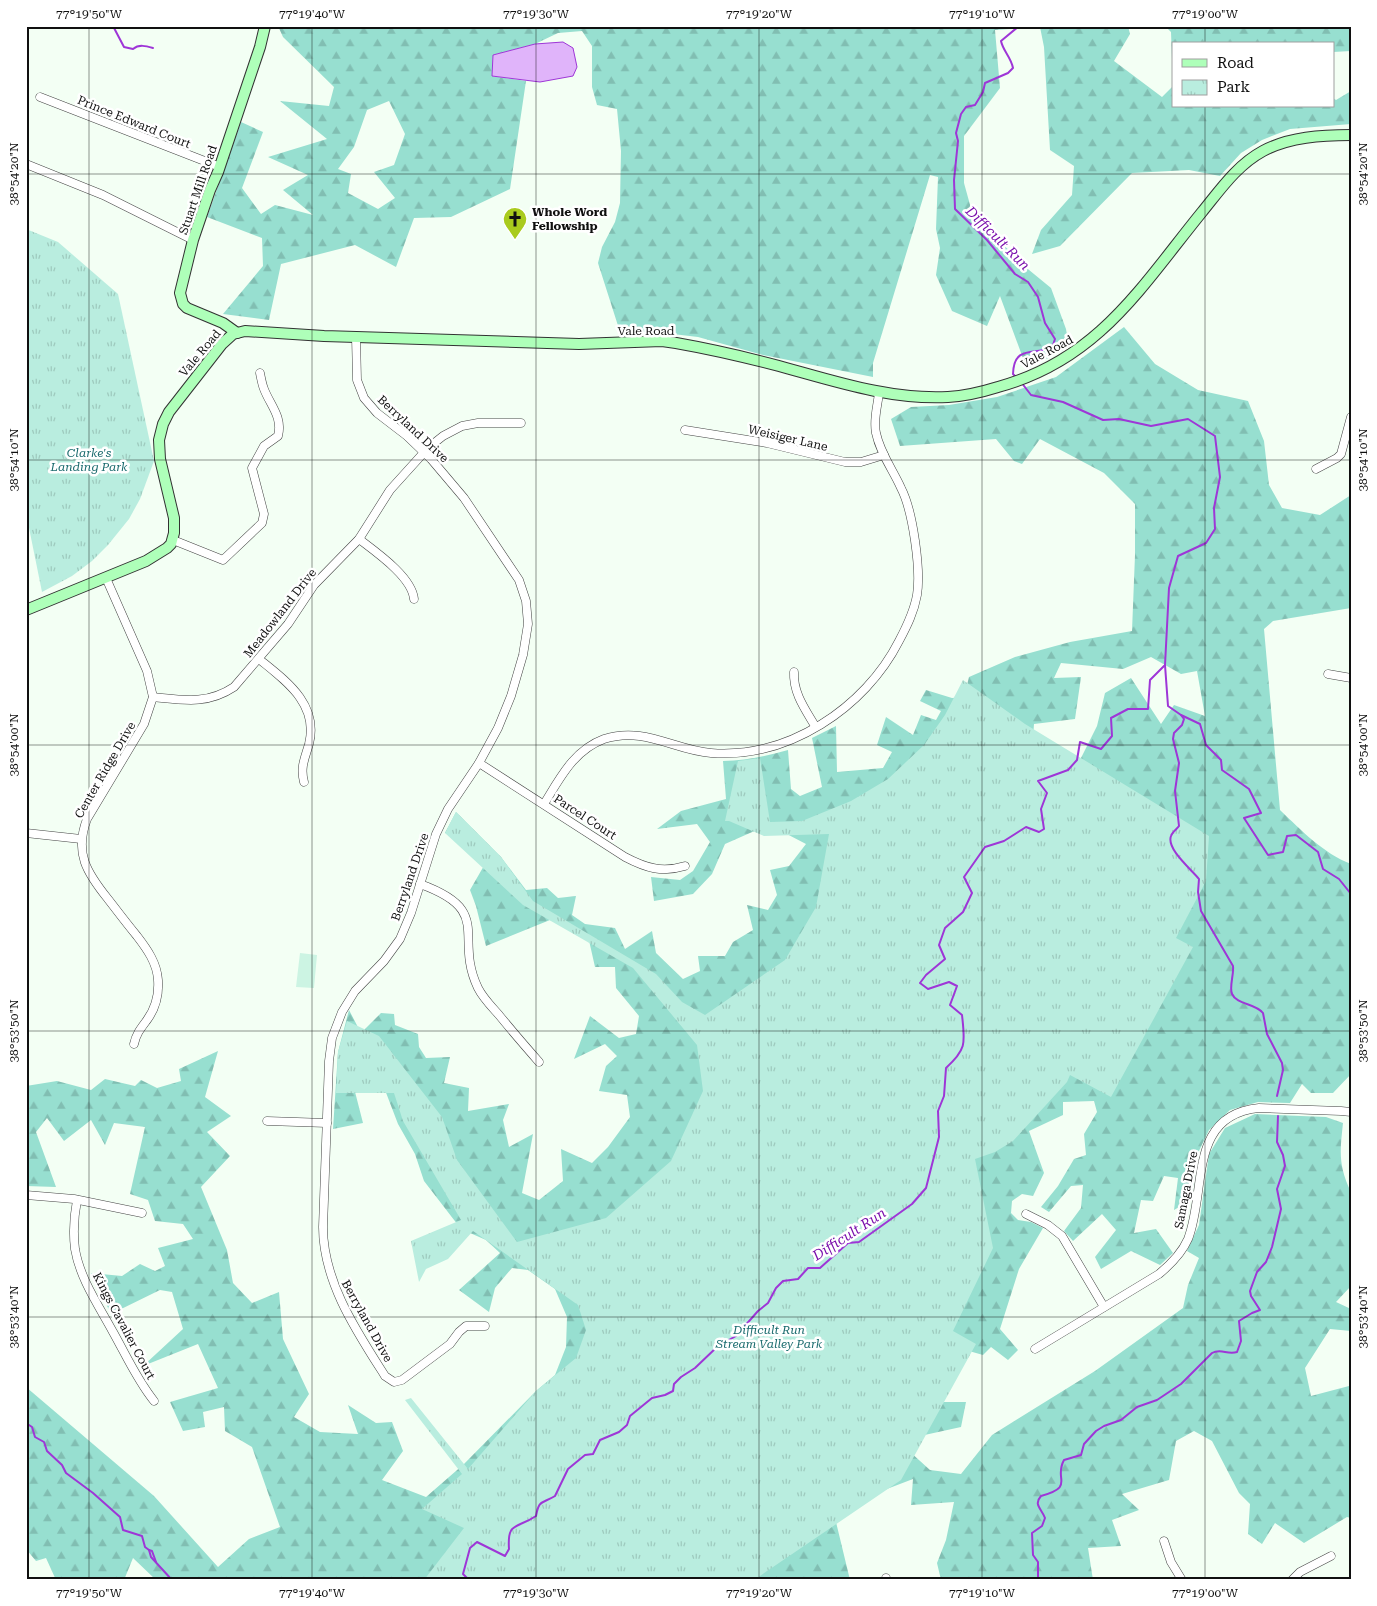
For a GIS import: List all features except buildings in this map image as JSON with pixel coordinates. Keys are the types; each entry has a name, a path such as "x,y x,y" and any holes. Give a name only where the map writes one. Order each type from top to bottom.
{"main road":[{"name":"Stuart Mill Road","path":"237,332 224,323 192,311 183,304 180,288 193,240 220,167 260,47 263,27"},
{"name":"Vale Road","path":"172,540 174,518 160,458 160,432 169,412 222,344 237,332 254,331 356,337 579,344 676,342 879,392 914,396 948,397 966,395 1012,383 1050,368 1082,348 1112,322 1142,288 1221,188 1251,159 1271,147 1297,139 1351,135"},
{"path":"26,610 156,556 167,548 172,540"}],"street":[{"name":"Prince Edward Court","path":"40,97 220,167"},
{"path":"26,164 103,195 193,240"},
{"name":"Berryland Drive","path":"356,337 357,380 364,398 377,413 424,452 459,492 514,570 523,590 528,624 523,655 511,696 498,728 479,763 448,810 436,834 411,913 400,939 384,961 351,997 337,1023 332,1038 326,1122 323,1234 326,1260 334,1285 344,1304 385,1376 394,1382 402,1380 450,1344 466,1326 485,1326"},
{"path":"172,540 222,560 262,522 264,514 252,468 264,446 278,436 279,431 275,409 264,390 260,373"},
{"path":"544,804 572,760 588,746 605,739 629,735 647,736 702,752 726,753 758,749 778,744 830,718 849,704 874,680 894,651 910,619 918,585 912,528 903,490 884,455 876,434 875,426 879,392"},
{"path":"1316,469 1341,454 1351,417"},
{"name":"Meadowland Drive","path":"153,698 200,700 218,696 234,687 288,624 314,585 359,539 390,490 424,452 443,436 462,426 478,423 521,423"},
{"name":"Weisiger Lane","path":"686,430 767,443 845,462 861,462 884,455"},
{"path":"359,539 405,579 413,592 414,599"},
{"path":"106,578 147,671 153,698"},
{"path":"259,659 292,687 307,708 311,734 302,767 304,782"},
{"path":"794,672 797,694 815,726"},
{"path":"1328,674 1351,678"},
{"name":"Center Ridge Drive","path":"134,1044 139,1030 147,1020 156,1000 158,990 157,972 150,954 91,876 84,860 81,839 93,809 144,724 153,698"},
{"name":"Parcel Court","path":"479,763 640,865 664,870 684,866"},
{"path":"26,833 81,839"},
{"path":"420,884 446,895 460,907 468,924 471,967 479,989 539,1062"},
{"name":"Samaga Drive","path":"1036,1349 1159,1274 1180,1253 1190,1230 1206,1145 1225,1120 1246,1110 1258,1108 1351,1112"},
{"path":"267,1121 326,1122"},
{"path":"26,1195 77,1200 142,1213"},
{"name":"Kings Cavalier Court","path":"77,1200 74,1231 80,1268 142,1385 154,1401"},
{"path":"1026,1214 1048,1225 1062,1236 1104,1307"},
{"path":"1164,1540 1171,1562 1182,1580"},
{"path":"1292,1580 1300,1572 1331,1556"}],"green space":[{"path":"278,26 1128,26 1130,34 1114,61 1162,97 1172,87 1172,108 1334,108 1334,99 1336,100 1351,91 1351,124 1290,129 1262,140 1241,153 1220,176 1189,170 1132,173 1060,246 1032,254 1041,230 1072,195 1074,166 1050,150 1044,47 1040,27 995,30 1000,88 964,136 964,183 972,212 1023,265 1051,288 1066,329 1069,347 1027,369 1000,296 987,326 952,311 936,275 940,248 936,229 938,177 930,175 873,363 873,377 763,355 698,337 656,332 620,332 598,263 602,247 615,222 620,203 621,151 617,109 597,105 592,87 592,46 582,31 558,33 535,44 493,55 492,76 526,81 510,189 451,217 414,218 396,267 355,245 281,264 269,320 223,314 263,266 262,238 207,217 241,122 263,132 242,188 261,214 275,205 313,215 283,190 308,175 268,157 327,139 280,101 329,106 334,87 283,37","holes":["389,101 405,134 394,165 374,172 395,198 378,209 348,193 351,174 338,169 354,147 367,110"]},
{"path":"1165,26 1351,26 1351,51 1334,52 1334,42 1172,42 1172,59 1171,32"},
{"name":"Clarke's Landing Park","path":"26,229 58,242 118,294 154,461 140,499 129,519 108,545 92,561 72,576 42,592 26,513"},
{"path":"1124,327 1155,364 1198,390 1248,401 1264,441 1269,485 1282,508 1320,515 1351,495 1351,608 1273,621 1264,629 1280,810 1322,848 1351,864 1351,1074 1333,1093 1311,1093 1302,1084 1290,1103 1258,1102 1230,1110 1209,1130 1198,1153 1191,1200 1174,1210 1178,1178 1164,1176 1153,1201 1141,1200 1134,1233 1156,1229 1173,1253 1160,1265 1131,1251 1101,1269 1095,1257 1116,1230 1102,1214 1073,1241 1064,1231 1081,1208 1083,1185 1071,1186 1049,1212 1041,1207 1058,1186 1074,1159 1086,1155 1084,1134 1097,1112 1094,1101 1063,1102 1063,1115 1029,1131 1044,1173 1033,1196 1022,1194 1012,1201 1011,1213 1018,1220 1031,1222 1043,1228 1019,1269 1000,1329 1018,1350 1008,1360 991,1347 983,1355 969,1351 941,1402 966,1402 961,1427 920,1436 909,1451 930,1470 961,1474 992,1435 1095,1371 1183,1308 1188,1285 1199,1258 1187,1251 1199,1225 1209,1154 1225,1128 1255,1114 1326,1117 1343,1123 1341,1158 1344,1174 1351,1192 1351,1286 1336,1302 1351,1309 1351,1331 1330,1329 1305,1368 1311,1396 1349,1386 1351,1518 1347,1517 1304,1543 1275,1523 1262,1544 1248,1534 1250,1504 1239,1493 1212,1441 1194,1431 1176,1441 1169,1480 1122,1494 1139,1510 1112,1520 1121,1546 1088,1548 1093,1580 941,1580 937,1563 946,1540 954,1502 911,1505 913,1479 879,1492 836,1522 850,1580 156,1580 133,1558 124,1580 56,1580 46,1558 36,1561 26,1549 26,1387 154,1496 218,1567 249,1539 280,1527 252,1447 225,1431 224,1407 203,1412 205,1427 183,1431 170,1402 218,1388 198,1344 143,1366 183,1329 172,1292 160,1290 111,1314 91,1273 122,1276 140,1264 155,1271 165,1266 158,1248 193,1239 183,1224 155,1221 148,1200 130,1194 145,1127 114,1123 105,1145 91,1120 64,1141 47,1118 36,1132 56,1187 26,1186 26,1086 57,1081 91,1090 105,1079 135,1086 141,1080 157,1088 181,1081 179,1069 218,1051 205,1097 231,1116 207,1132 230,1156 201,1187 227,1250 233,1283 252,1303 279,1292 283,1339 309,1394 294,1417 320,1432 358,1434 348,1405 376,1423 392,1422 403,1451 382,1480 426,1497 464,1464 536,1391 555,1375 566,1347 567,1317 555,1289 528,1270 512,1268 495,1288 489,1312 459,1290 500,1253 486,1240 461,1229 424,1181 415,1154 398,1124 385,1090 353,1084 363,1123 333,1129 338,1052 349,1010 361,1033 381,1013 394,1014 395,1025 418,1034 419,1047 426,1058 450,1057 444,1083 469,1088 468,1111 509,1104 503,1120 509,1147 533,1134 522,1193 539,1200 563,1181 561,1149 592,1163 608,1147 630,1117 627,1095 599,1091 606,1066 617,1056 605,1044 574,1059 590,1016 619,1038 636,1034 639,1016 616,988 615,967 595,967 588,936 550,920 486,946 470,890 489,857 468,837 445,833 456,812 501,857 526,890 547,888 558,898 576,896 572,915 585,924 615,928 625,949 652,931 656,953 683,979 700,971 698,956 725,956 733,942 753,930 747,905 768,910 777,895 770,870 789,866 806,844 781,831 759,829 725,844 712,874 693,894 654,901 651,877 680,880 693,871 710,842 697,824 657,829 681,811 726,799 723,761 756,758 788,750 791,789 800,796 822,787 812,738 836,726 837,772 883,768 892,752 877,745 886,717 913,735 921,715 936,720 941,711 920,701 926,690 952,698 964,697 969,677 1015,657 1070,642 1132,631 1135,504 1104,473 1040,439 1022,464 1014,461 996,439 900,446 891,419 911,407 949,405 997,397 1056,377","holes":["1151,657 1181,674 1197,671 1205,716 1174,705 1161,724 1131,678 1105,693 1097,726 1077,766 1031,764 1034,724 1075,719 1081,677 1054,678 1061,663 1123,669"]},
{"name":"Difficult Run Stream Valley Park","path":"963,680 1025,724 1209,836 1206,881 1176,938 1193,947 1111,1097 1070,1075 1067,1082 1013,1141 995,1152 975,1159 993,1248 953,1331 976,1344 901,1480 754,1580 424,1580 464,1528 422,1509 462,1474 405,1400 411,1398 468,1469 536,1391 576,1358 586,1330 578,1305 473,1231 448,1259 426,1269 419,1282 411,1241 461,1220 403,1121 394,1093 336,1093 338,1052 347,1021 379,1036 442,1117 457,1160 517,1242 606,1218 671,1161 703,1091 697,1045 633,968 523,905 445,833 456,812 501,857 533,901 656,974 682,1002 705,1015 785,960 816,907 829,834 764,836 725,821 738,761 760,758 770,822 802,821 851,801 888,779 924,745 945,715"},
{"path":"300,953 317,955 314,988 296,987"}],"shaded area":[{"path":"563,42 573,48 577,67 573,76 540,82 492,76 493,55 535,44"}],"waterway":[{"path":"113,26 124,47 133,49 138,46 153,48"},
{"name":"Difficult Run","path":"1016,377 1013,374 1014,365 1021,355 1052,348 1055,339 1045,323 1038,297 1028,282 1015,274 987,240 955,209 954,180 958,141 956,133 961,114 966,107 975,105 983,92 985,83 1008,73 1013,68 1001,41 1019,26"},
{"name":"Difficult Run","path":"469,1580 463,1574 470,1548 477,1542 505,1556 509,1549 512,1530 536,1516 540,1504 555,1496 568,1469 585,1455 593,1454 600,1440 619,1432 627,1425 630,1416 652,1398 673,1391 674,1384 681,1377 695,1368 718,1346 736,1336 758,1311 768,1303 776,1288 783,1281 798,1279 808,1268 820,1268 848,1243 859,1242 912,1204 926,1188 939,1137 938,1111 944,1096 946,1068 958,1056 963,1045 964,1032 962,1015 950,1005 957,986 949,982 928,989 920,983 926,975 945,959 939,945 945,928 963,912 972,893 964,877 985,847 1004,841 1026,827 1039,832 1044,829 1041,809 1047,793 1038,781 1068,770 1077,760 1080,742 1101,749 1112,736 1111,718 1128,709 1148,709 1150,680 1165,665 1169,588 1178,556 1206,543 1215,529 1214,508 1220,477 1215,436 1188,419 1151,426 1119,419 1103,420 1063,402 1031,395 1021,382"},
{"path":"1165,665 1168,706 1200,724 1206,745 1221,760 1222,770 1249,789 1261,813 1244,818 1268,855 1283,852 1287,836 1296,835 1318,852 1323,869 1339,879 1351,894"},
{"path":"1181,715 1184,719 1182,725 1174,733 1173,739 1179,763 1175,791 1179,826 1170,841 1180,859 1199,879 1198,892 1201,911 1233,966 1231,988 1234,998 1255,1007 1263,1013 1267,1034 1282,1063 1283,1070 1277,1096"},
{"path":"1038,1580 1038,1562 1033,1555 1032,1533 1042,1526 1045,1518 1038,1502 1041,1496 1058,1489 1061,1485 1061,1467 1064,1460 1081,1455 1084,1444 1096,1431 1121,1420 1137,1407 1157,1400 1181,1384 1212,1353 1218,1351 1237,1352 1241,1341 1239,1321 1260,1310 1250,1291 1257,1272 1266,1262 1272,1247 1281,1209 1277,1189 1285,1166 1283,1155 1277,1142 1278,1116"},
{"path":"26,1423 32,1427 35,1437 44,1442 47,1451 62,1465 66,1473 93,1493 120,1517 123,1530 142,1536 145,1547 149,1550 151,1557 172,1580"},
{"path":"149,1550 152,1551 156,1562"}],"place":[{"name":"Whole Word Fellowship","path":"515,240"}]}
